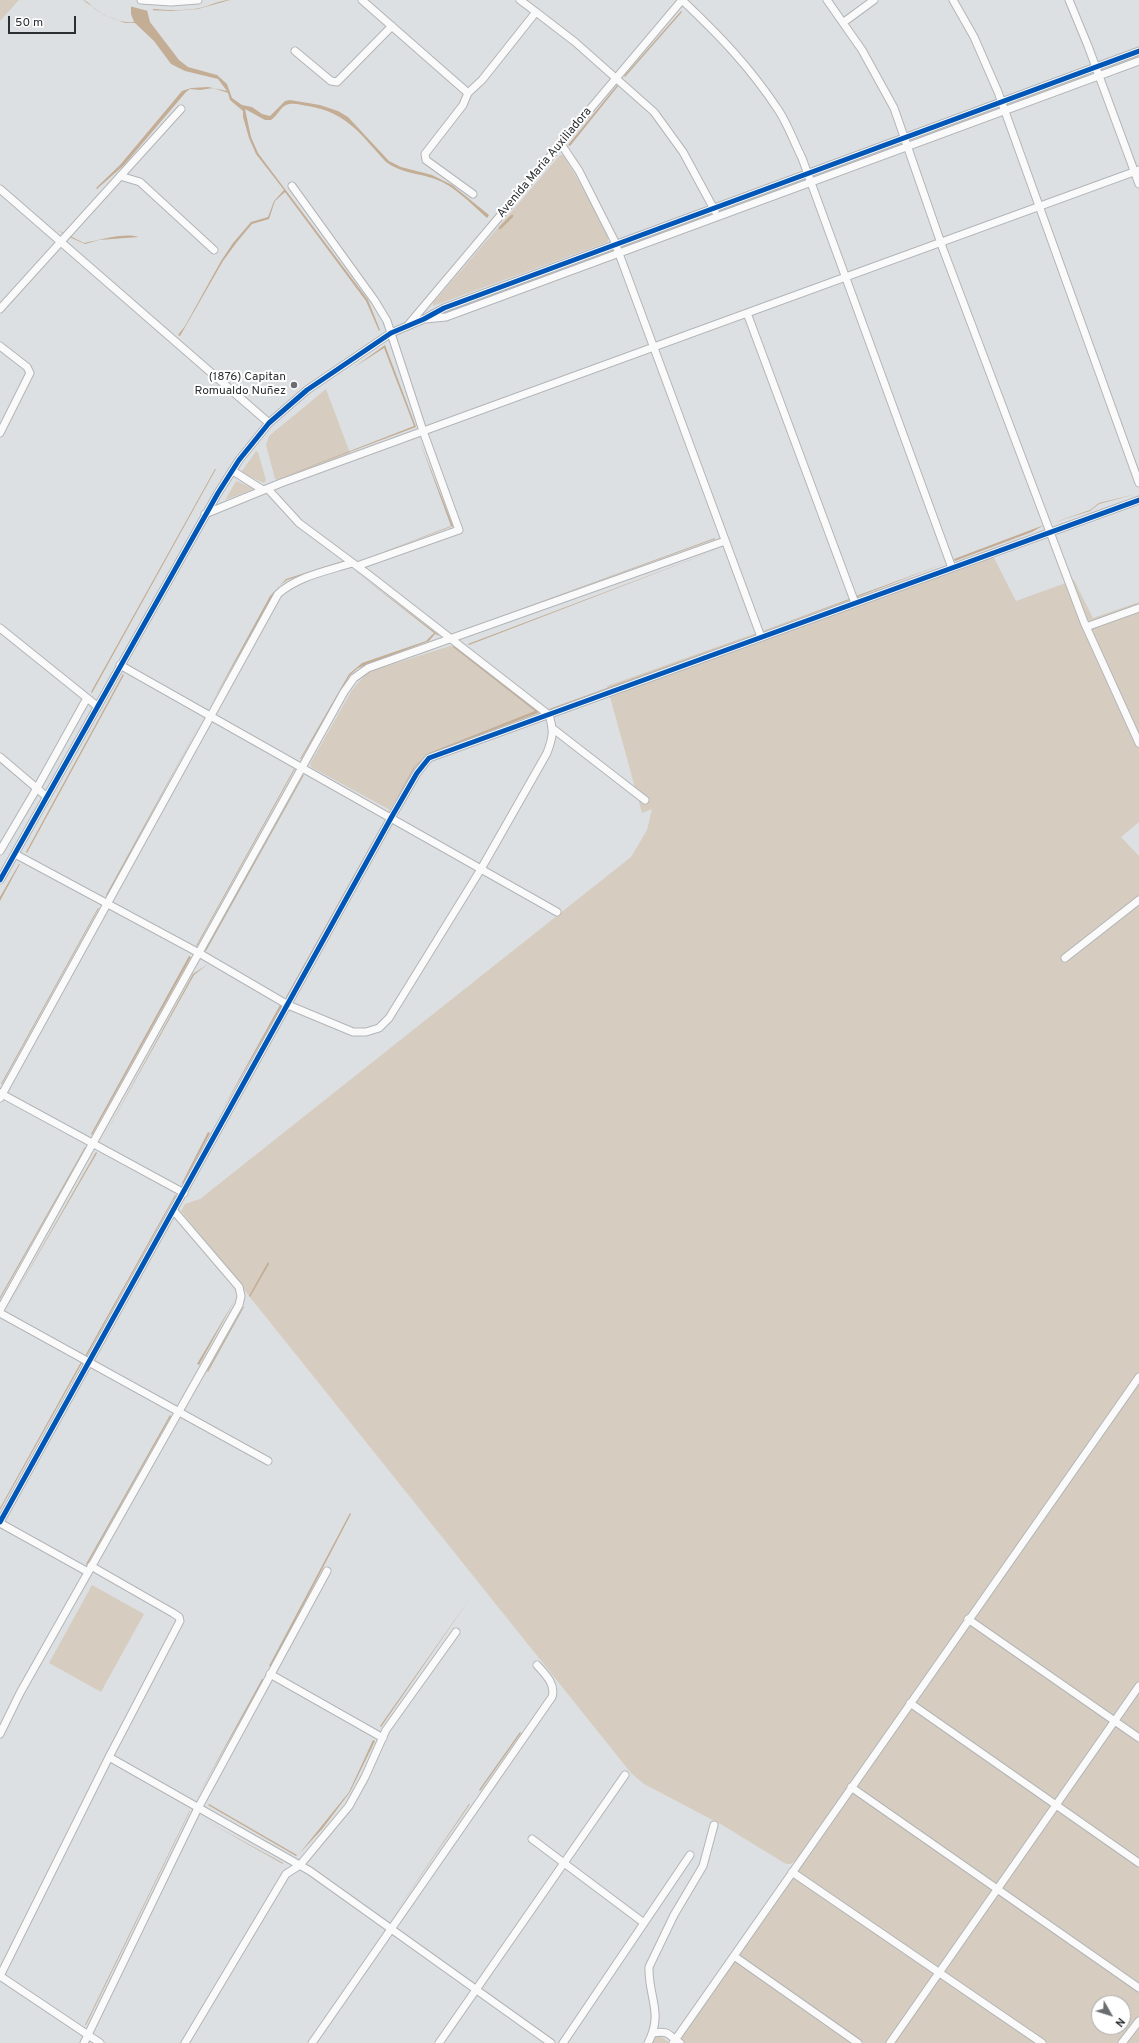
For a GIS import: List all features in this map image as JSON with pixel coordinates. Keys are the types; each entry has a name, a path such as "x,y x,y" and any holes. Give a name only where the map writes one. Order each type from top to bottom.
{"street":[{"path":"144,1 198,0"},
{"path":"362,0 468,92"},
{"path":"520,0 575,42 646,104 667,129 683,152 718,217"},
{"path":"682,0 726,41 780,112 808,173 952,568"},
{"name":"Avenida Maria Auxiliadora","path":"408,325 682,0"},
{"path":"827,0 844,22 880,80 894,108 940,242 1086,627 1139,743"},
{"path":"844,22 874,0"},
{"path":"953,0 974,37 1002,102 1139,483"},
{"path":"1068,0 1137,171 1139,184"},
{"path":"473,194 426,160 425,154 463,105 468,92 482,80 536,12"},
{"path":"295,51 331,81 337,82 392,26"},
{"path":"1,876 15,854 205,514 239,460 269,423 307,390 391,333 424,319 444,308 1139,51"},
{"path":"424,319 446,317 1139,61"},
{"path":"0,309 181,109"},
{"path":"561,144 585,182 616,244 761,638"},
{"path":"205,514 423,431 1137,171"},
{"path":"120,176 140,182 214,250"},
{"path":"184,1193 1,1095 278,594 287,586 297,581 354,565 459,530 423,431 387,321 375,301 292,186"},
{"path":"0,189 269,423"},
{"path":"747,313 855,603"},
{"path":"0,346 26,367 30,373 0,433"},
{"path":"15,854 199,953 288,1005 353,1032 366,1032 379,1028 389,1018 481,869 547,753 553,737 549,715 451,638 299,523 266,490 233,471"},
{"path":"100,2043 0,1976 2,1966 180,1621 179,1617 173,1613 0,1522 417,773 429,758 1139,500"},
{"path":"268,1461 0,1311 302,768 354,678 368,668 725,541"},
{"path":"1086,627 1139,608"},
{"path":"0,628 97,706"},
{"path":"120,665 557,912"},
{"path":"0,851 87,698"},
{"path":"552,728 645,800"},
{"path":"0,757 47,796"},
{"path":"1065,958 1139,900"},
{"path":"0,1734 20,1693 239,1305 241,1296 239,1287 174,1211"},
{"path":"653,2033 664,2031 676,2042 968,1619 1139,1377"},
{"path":"84,2043 199,1807 327,1571"},
{"path":"968,1619 1139,1738"},
{"path":"185,2043 286,1874 300,1865 349,1806 358,1791 386,1730 456,1632"},
{"path":"312,2043 552,1696 553,1688 548,1676 537,1665"},
{"path":"270,1674 383,1738"},
{"path":"890,2043 1139,1686"},
{"path":"910,1703 1139,1863"},
{"path":"109,1757 300,1865 550,2043"},
{"path":"439,2043 625,1775"},
{"path":"852,1787 1139,1988"},
{"path":"648,2043 656,2022 649,1967 674,1915 703,1866 714,1825"},
{"path":"532,1839 563,1864 644,1923"},
{"path":"563,2043 690,1855"},
{"path":"792,1872 1042,2043"},
{"path":"734,1956 858,2043"},
{"path":"1122,2043 1139,2021"}],"shaded area":[{"path":"0,0 19,0 0,21"},
{"path":"230,0 198,9 172,11 147,10 150,22 179,60 188,67 217,75 227,84 232,98 242,105 252,107 262,114 270,116 285,101 290,100 320,105 338,111 348,117 389,161 401,167 432,175 452,185 489,215 487,218 462,196 442,182 392,166 386,162 352,126 343,119 322,109 300,104 291,104 284,106 271,120 265,120 245,109 251,137 258,153 368,300 380,330 379,331 366,301 285,192 275,201 269,219 252,224 237,242 223,261 180,336 178,335 185,326 221,261 233,243 251,222 268,217 274,201 284,190 256,154 249,138 243,117 243,111 230,100 228,93 213,88 227,91 218,79 185,71 171,64 154,41 135,23 125,23 119,21 134,22 131,14 131,5 156,9 183,10 200,8"},
{"path":"681,11 682,12 625,77 624,76"},
{"path":"1139,54 1139,57 1107,68 1107,65"},
{"path":"1088,74 1087,76 1007,105 1007,103"},
{"path":"618,84 619,85 570,146 568,145"},
{"path":"191,88 213,88 200,90 190,89 186,92 124,165 97,189 96,188 120,165 182,91"},
{"path":"990,109 991,112 921,138 919,136"},
{"path":"890,146 890,150 820,176 818,174"},
{"path":"560,155 563,155 581,185 608,237 608,242 433,306 433,303"},
{"path":"798,180 799,184 723,211 723,208"},
{"path":"707,215 707,218 627,246 627,244"},
{"path":"58,230 84,243 104,238 127,235 139,237 99,240 85,244"},
{"path":"609,250 611,252 440,317 438,314"},
{"path":"385,345 416,427 278,479 414,426 384,348 353,368"},
{"path":"326,389 350,453 278,480 275,479 266,445 269,436"},
{"path":"419,439 453,526 360,561 451,526"},
{"path":"256,451 258,452 266,480 264,483 244,474 242,471"},
{"path":"216,469 92,693 91,692"},
{"path":"237,481 254,489 225,500 235,483"},
{"path":"1136,494 1099,504 1090,511 1052,523 1090,510 1099,503"},
{"path":"1044,525 1032,532 955,561 954,559"},
{"path":"715,538 715,539 455,633"},
{"path":"719,549 469,645 468,644"},
{"path":"990,550 1016,601 1074,580 1093,618 1139,602 1139,822 1121,837 1139,856 1139,1375 798,1858 791,1864 786,1864 724,1826 644,1784 631,1773 181,1211 185,1204 200,1199 631,857 647,830 652,809 642,813 607,686"},
{"path":"343,561 344,562 287,580 280,586 286,579"},
{"path":"946,563 857,597 856,596"},
{"path":"350,567 440,636 435,634 429,641 358,668 350,675 300,759 349,674 362,663 426,641 434,633"},
{"path":"277,588 210,706 270,596"},
{"path":"849,599 849,600 763,631"},
{"path":"753,635 550,710 549,709"},
{"path":"453,645 537,710 537,713 429,754 415,768 390,810 311,767 310,764 352,690 366,674 374,670"},
{"path":"454,646 538,711 538,713 429,754 415,767 390,810 414,767 429,753 535,711 453,647"},
{"path":"123,674 124,675 27,853 26,852"},
{"path":"203,718 107,896 106,895"},
{"path":"294,769 295,769 196,946"},
{"path":"304,775 206,951 205,950"},
{"path":"384,821 287,998 286,997"},
{"path":"20,864 0,901 0,897"},
{"path":"98,908 99,908 1,1084"},
{"path":"189,956 191,957 92,1135 91,1134"},
{"path":"208,964 194,975 101,1142 193,974"},
{"path":"280,1005 282,1006 221,1112"},
{"path":"208,1132 210,1133 183,1184 182,1183"},
{"path":"86,1147 0,1299 0,1297"},
{"path":"96,1152 97,1153 6,1310"},
{"path":"176,1195 86,1357 85,1356"},
{"path":"268,1262 269,1264 250,1297 249,1296"},
{"path":"236,1298 199,1365 197,1364"},
{"path":"244,1307 208,1372 207,1371"},
{"path":"81,1362 82,1363 0,1510 0,1508"},
{"path":"1139,1381 1139,2043 652,2043 657,2034 669,2042"},
{"path":"170,1415 171,1416 87,1565 86,1564"},
{"path":"350,1513 351,1514 271,1667 269,1666"},
{"path":"92,1585 144,1614 101,1692 49,1663"},
{"path":"473,1594 381,1727 380,1726"},
{"path":"262,1679 264,1679 196,1799"},
{"path":"520,1732 521,1733 480,1791 479,1790"},
{"path":"373,1740 375,1741 350,1792 323,1828 299,1854 349,1792"},
{"path":"209,1804 297,1855 296,1856 208,1805"},
{"path":"469,1804 470,1804 391,1919"},
{"path":"190,1810 86,2025 85,2025"},
{"path":"203,1819 283,1863 283,1864"}],"pier":[{"path":"131,3 154,7 152,12 129,6"}],"waterway":[{"path":"500,228 512,216"}],"cycle path":[{"path":"0,880 218,493 239,460 269,423 307,390 391,333 424,319 444,308 1139,51"},
{"path":"0,1522 391,818 417,773 429,758 1139,500"}],"place":[{"name":"(1876) Capitan Romualdo Nuñez","path":"294,385"}]}
